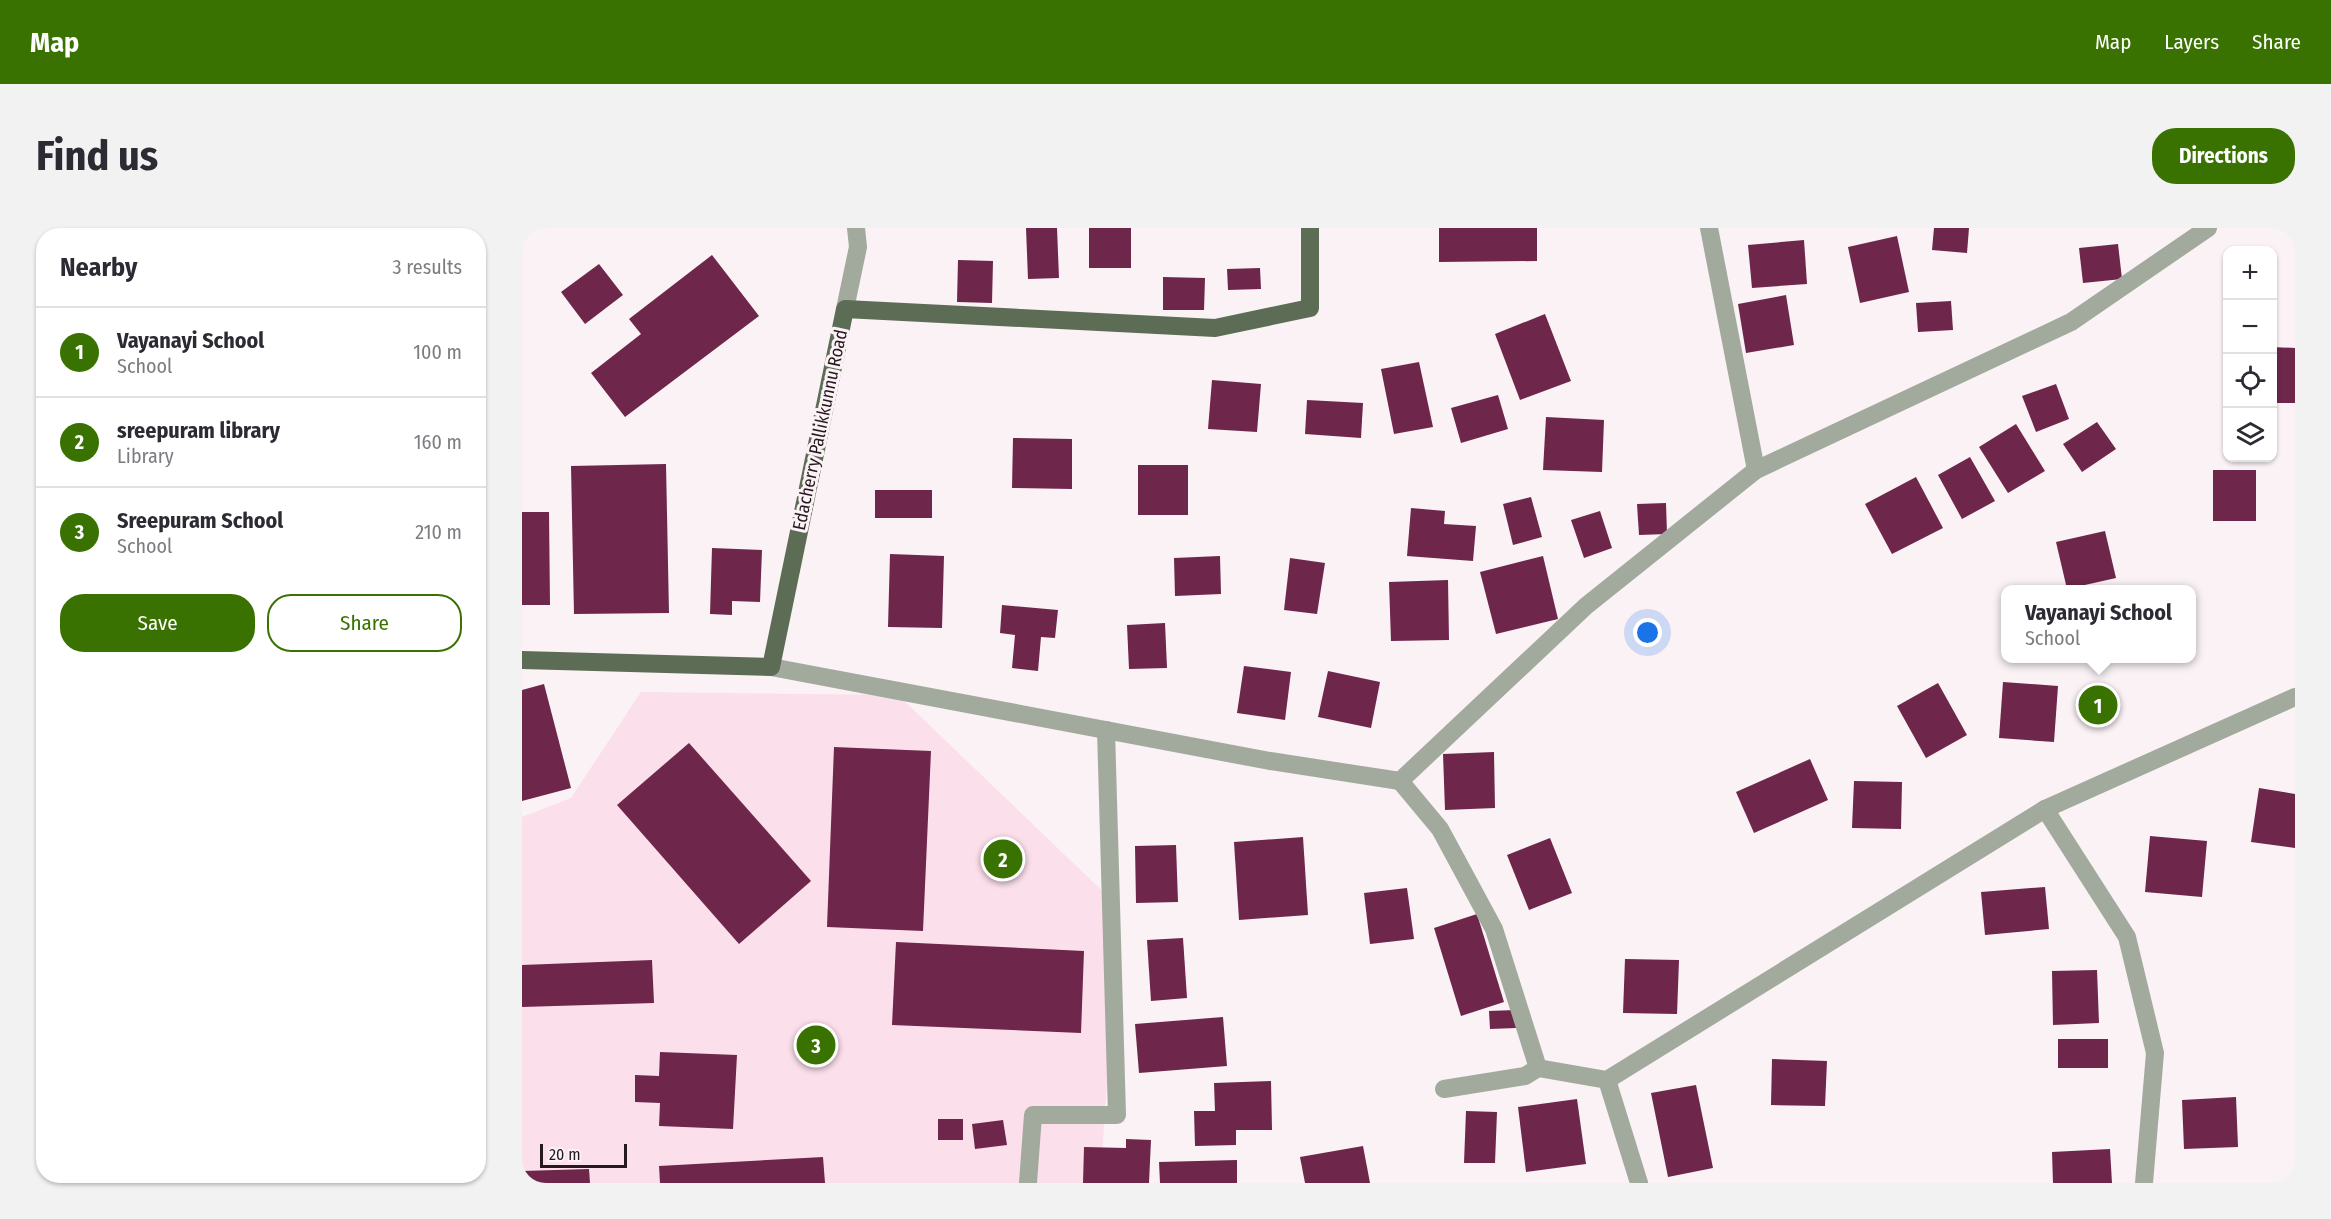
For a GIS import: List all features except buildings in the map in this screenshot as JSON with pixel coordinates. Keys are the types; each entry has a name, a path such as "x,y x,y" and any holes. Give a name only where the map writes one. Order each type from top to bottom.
{"main road":[{"name":"Edacherry Pallikkunnu Road","path":"771,667 845,309 1215,328 1310,308 1310,228"},
{"path":"522,660 771,667"}],"street":[{"path":"845,309 858,247 856,228"},
{"path":"1709,228 1756,470"},
{"path":"1400,781 1586,606 1756,470 2071,322 2208,228"},
{"path":"771,667 1270,761 1400,781 1440,829 1494,929 1538,1068"},
{"path":"1444,1089 1525,1076 1538,1068 1607,1080 2045,809 2295,697"},
{"path":"1028,1183 1033,1115 1117,1115 1106,730"},
{"path":"2045,809 2127,937 2155,1053 2144,1183"},
{"path":"1607,1080 1639,1183"}],"shaded area":[{"path":"641,692 898,695 1119,907 1100,1183 522,1183 522,817 571,798"}],"place":[{"name":"Vayanayi School","path":"2098,705"},
{"name":"sreepuram library","path":"1003,859"},
{"name":"Sreepuram School","path":"816,1045"}]}
